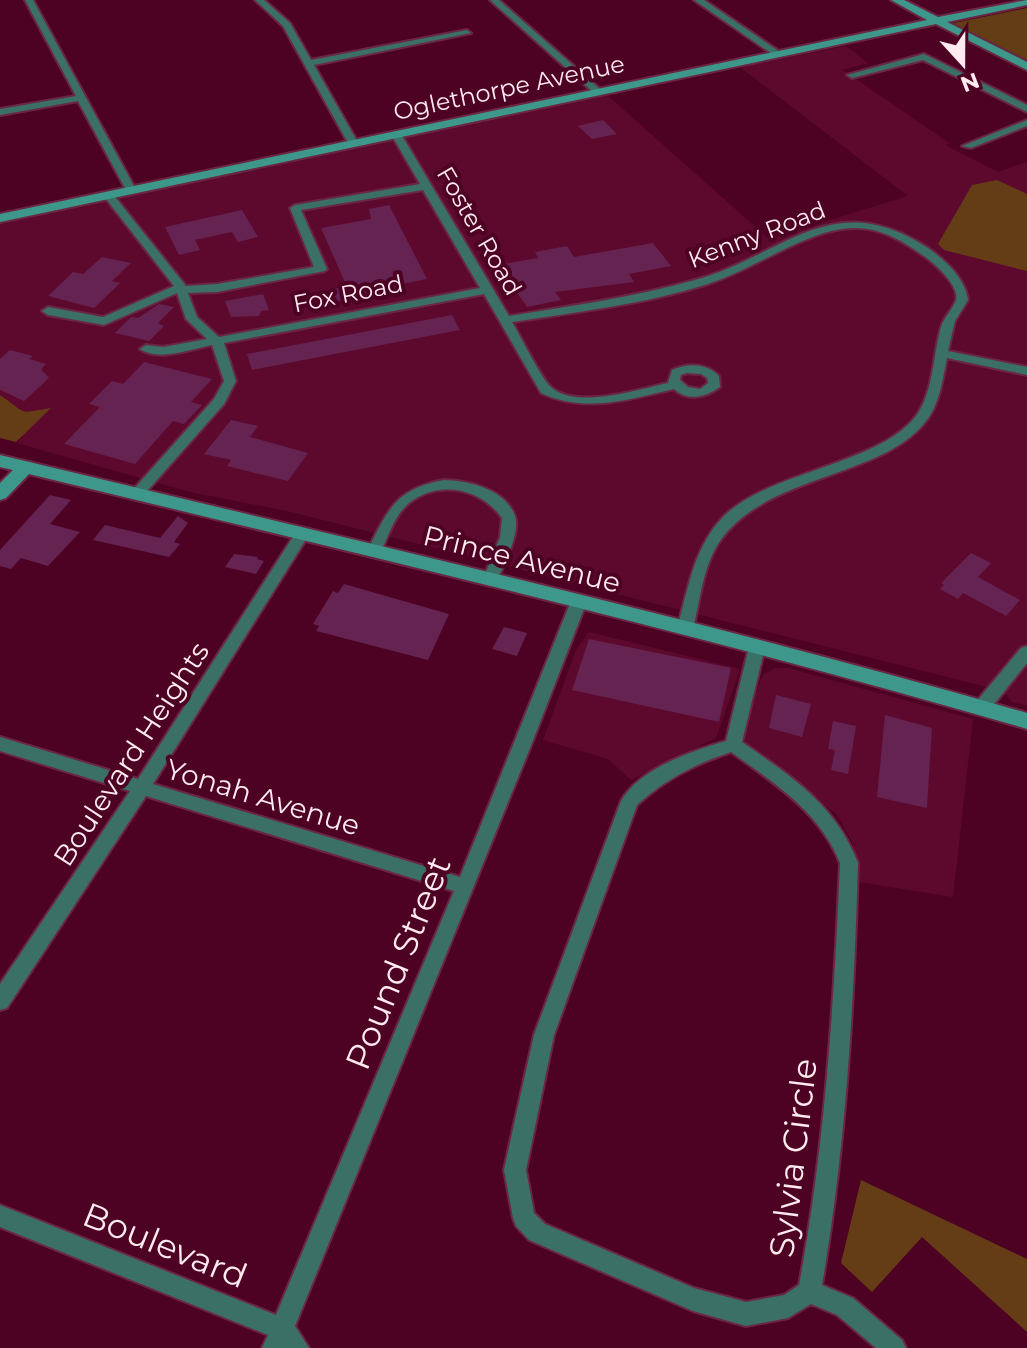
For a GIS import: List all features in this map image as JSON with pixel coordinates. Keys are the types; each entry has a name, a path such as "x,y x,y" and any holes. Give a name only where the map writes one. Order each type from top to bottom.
{"main road":[{"path":"896,0 1027,67"},
{"name":"Oglethorpe Avenue","path":"0,218 1027,2"},
{"name":"Prince Avenue","path":"0,461 579,601 1027,721"},
{"path":"0,494 24,468"}],"street":[{"path":"29,0 131,190"},
{"path":"259,0 287,25 353,143"},
{"path":"494,0 598,92"},
{"path":"698,0 778,54"},
{"path":"310,63 467,33"},
{"path":"852,75 924,57 1027,109"},
{"path":"0,112 80,98"},
{"path":"967,146 1027,123"},
{"name":"Foster Road","path":"396,134 546,390 572,401 604,400 675,385"},
{"path":"48,311 104,321 149,298 181,288 217,288 321,269 295,208 427,186"},
{"path":"108,195 181,288 192,319 217,341 229,376 229,387 136,495"},
{"name":"Kenny Road","path":"505,320 705,282 806,236 860,223 882,227 916,244 936,260 959,288 962,300 949,322 930,402 918,422 884,445 755,502 718,531 710,544 685,629"},
{"name":"Fox Road","path":"146,349 163,351 487,290"},
{"path":"940,353 1027,371"},
{"path":"374,551 398,505 410,496 439,486 471,487 497,500 509,518 507,537 490,579"},
{"name":"Boulevard Heights","path":"0,1001 142,787 303,533"},
{"name":"Pound Street","path":"279,1338 579,601"},
{"path":"733,745 757,647"},
{"path":"982,707 1027,652"},
{"name":"Yonah Avenue","path":"0,744 464,886"},
{"name":"Sylvia Circle","path":"733,745 819,811 843,844 849,863 831,1141 821,1230 809,1292 788,1306 746,1314 693,1299 537,1232 524,1218 515,1170 544,1035 630,801 672,769 733,745"},
{"name":"Boulevard","path":"0,1216 279,1338"},
{"path":"809,1292 845,1306 894,1348"},
{"path":"279,1338 297,1348"}],"shaded area":[{"path":"1027,8 1027,60 953,26 954,23"},
{"path":"846,46 868,63 843,70 949,143 945,145 998,172 1027,162 1027,706 1012,702 1003,691 287,511 190,492 17,443 23,436 0,430 0,224 607,95 769,239 908,196 740,67"},
{"path":"997,180 1027,194 1027,271 944,250 938,244 972,185"},
{"path":"0,395 20,410 51,408 16,442 0,438"},
{"path":"589,632 740,669 716,738 631,780 608,759 543,740 576,650"},
{"path":"776,668 788,668 973,719 953,897 859,882 852,842 838,816 790,775 747,746 744,737 757,688 764,674"},
{"path":"861,1180 1027,1259 1027,1332 922,1237 872,1292 841,1263"}],"building":[{"path":"603,120 617,134 592,139 578,126"},
{"path":"389,205 427,279 401,284 404,289 338,301 331,289 347,287 321,228 371,219 369,209"},
{"path":"242,210 258,237 238,242 232,232 195,240 200,250 179,255 165,227"},
{"path":"653,243 671,266 629,274 634,282 555,292 561,300 527,307 498,265 538,258 535,252 567,246 574,257"},
{"path":"102,257 131,263 112,281 120,283 94,308 48,296 73,272 83,274"},
{"path":"263,294 269,310 261,311 259,316 231,317 225,301"},
{"path":"159,304 174,307 158,323 164,326 149,341 115,333 131,317 138,318"},
{"path":"452,315 460,330 252,370 247,354"},
{"path":"10,350 33,356 29,359 46,364 41,369 49,378 24,401 0,390 0,359"},
{"path":"144,362 212,379 191,402 202,405 184,424 173,421 135,464 64,444 100,407 89,404 112,381 123,384"},
{"path":"231,420 258,426 250,437 308,453 288,481 227,466 231,460 204,454"},
{"path":"50,495 71,500 50,524 80,532 48,566 21,558 11,569 0,566 0,550"},
{"path":"178,516 188,523 174,542 180,544 169,557 93,540 105,525 160,538"},
{"path":"971,553 991,563 978,577 1020,600 1006,616 963,593 958,599 940,589 944,585 941,583"},
{"path":"234,554 258,557 264,561 256,574 225,567"},
{"path":"344,584 449,614 428,660 316,631 319,626 313,624 333,591 338,593"},
{"path":"504,627 527,633 517,656 492,649"},
{"path":"589,639 731,668 719,722 572,690"},
{"path":"776,695 811,704 802,737 769,728"},
{"path":"885,715 932,728 927,808 877,797"},
{"path":"833,721 856,726 848,774 831,770 835,750 828,749"}]}
